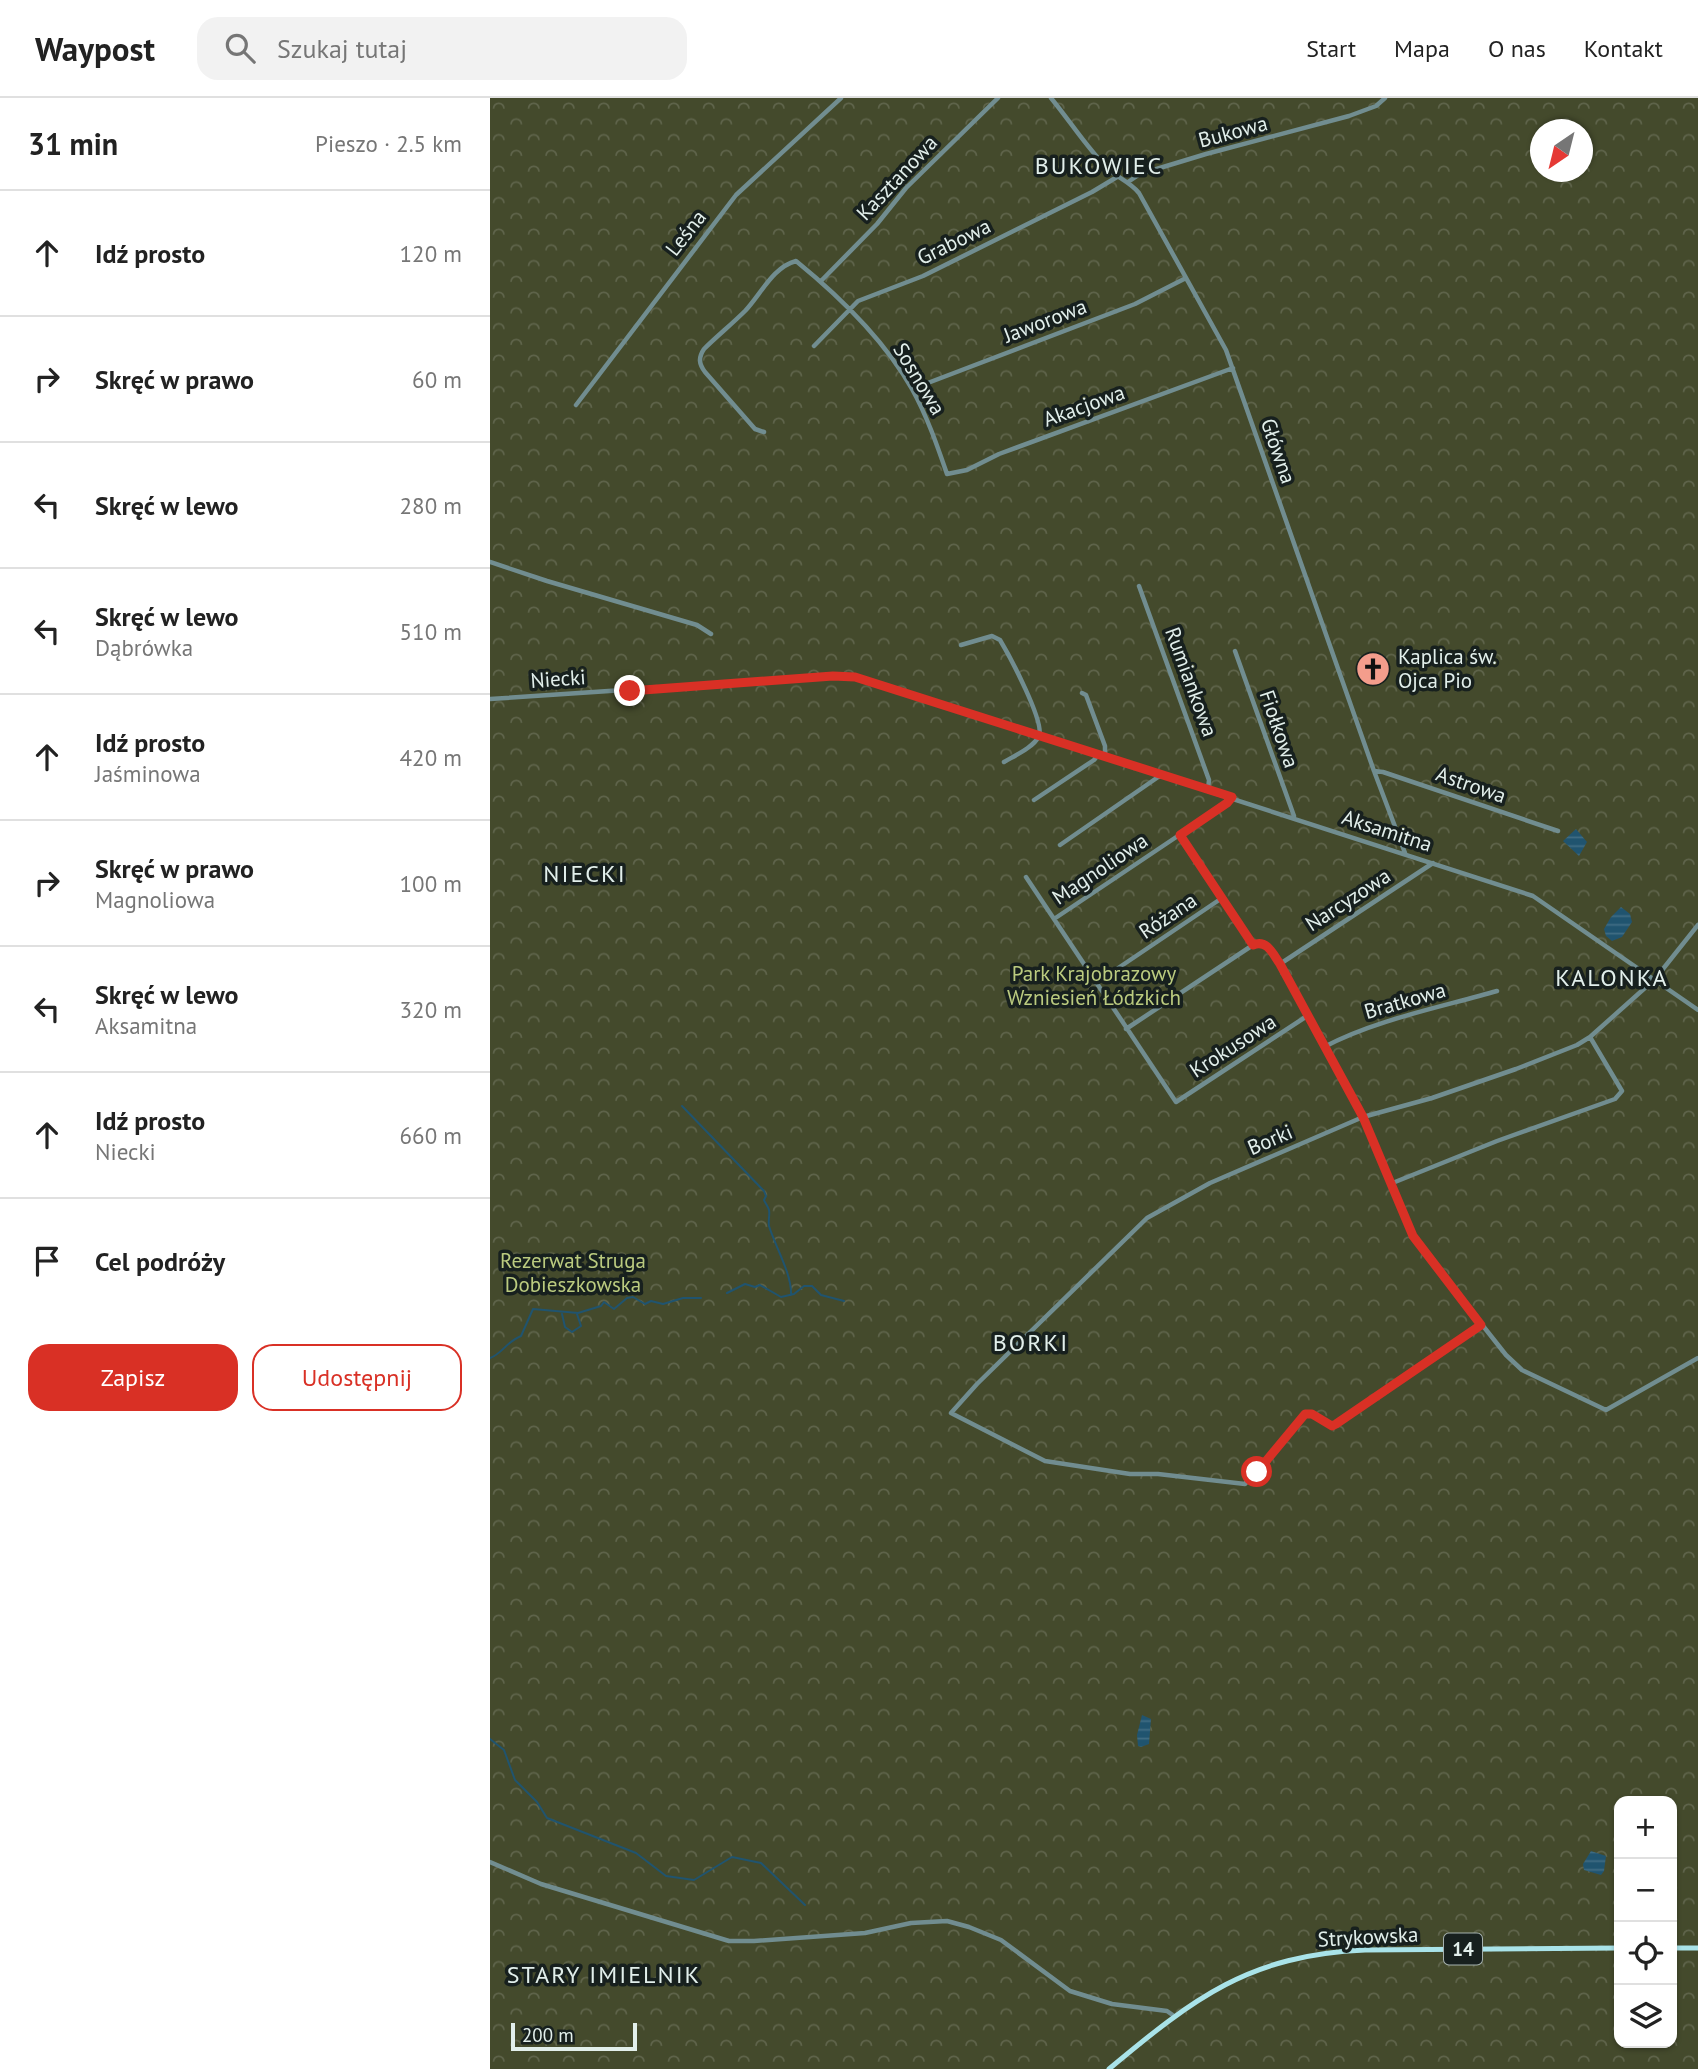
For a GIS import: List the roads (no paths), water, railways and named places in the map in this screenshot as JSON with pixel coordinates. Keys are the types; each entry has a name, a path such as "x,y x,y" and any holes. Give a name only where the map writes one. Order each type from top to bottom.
{"main road":[{"name":"Strykowska","path":"1109,2069 1174,2016 1209,1992 1244,1975 1278,1963 1323,1953 1375,1949 1614,1948"},
{"path":"1677,1948 1698,1948"}],"street":[{"name":"Leśna","path":"576,405 736,195 841,98"},
{"name":"Kasztanowa","path":"821,281 877,224 914,180 998,98"},
{"name":"Główna","path":"1051,98 1105,166 1139,193 1218,332 1405,853"},
{"name":"Bukowa","path":"1128,183 1140,174 1349,116 1372,108 1385,98"},
{"name":"Grabowa","path":"814,346 858,301 923,276 1117,177"},
{"path":"764,432 755,429 705,372 699,356 744,312 786,263 796,261 821,281 848,310"},
{"name":"Jaworowa","path":"912,389 1135,304 1186,278"},
{"name":"Sosnowa","path":"848,310 875,337 912,389 929,424 947,474"},
{"name":"Akacjowa","path":"947,474 967,470 999,454 1233,368"},
{"path":"490,562 547,582 697,625 711,634"},
{"name":"Rumiankowa","path":"1139,586 1209,780 1208,790"},
{"path":"961,645 992,636 1000,640 1028,694 1040,727 1039,736 1004,762"},
{"name":"Fiołkowa","path":"1235,651 1294,817"},
{"name":"Niecki","path":"490,699 849,676 1039,736"},
{"path":"1082,692 1086,695 1105,746 1105,757"},
{"name":"Aksamitna","path":"1039,736 1536,897 1698,1010"},
{"path":"1034,800 1098,755"},
{"name":"Astrowa","path":"1374,771 1558,831"},
{"path":"1060,845 1161,775"},
{"name":"Magnoliowa","path":"1054,919 1227,803 1232,797"},
{"path":"1180,835 1253,945"},
{"name":"Narcyzowa","path":"1280,964 1433,863"},
{"path":"1026,877 1126,1029 1253,945 1259,942 1266,944 1280,964 1363,1117 1413,1236 1481,1325 1522,1370 1606,1410 1698,1358"},
{"name":"Różana","path":"1096,983 1222,898"},
{"name":"Borki","path":"1481,1325 1336,1424 1332,1426 1312,1414 1305,1414 1245,1484 1158,1474 1130,1474 1045,1461 951,1413 977,1384 1147,1218 1210,1183 1363,1117 1432,1098 1562,1052 1590,1037 1653,981 1698,925"},
{"name":"Bratkowa","path":"1324,1047 1375,1025 1497,991"},
{"name":"Krokusowa","path":"1126,1029 1176,1102 1307,1016"},
{"path":"1391,1184 1497,1141 1615,1099 1622,1091 1590,1037"},
{"path":"490,1862 541,1884 729,1941 865,1933 928,1921 957,1923 1011,1947 1070,1991 1112,2004 1162,2010 1174,2016"}],"water":[{"path":"1576,829 1587,842 1579,856 1563,841"},
{"path":"1621,907 1630,914 1632,922 1622,937 1612,941 1606,936 1604,929"},
{"path":"1142,1715 1151,1719 1149,1744 1141,1747 1138,1746 1137,1735"},
{"path":"1591,1851 1606,1856 1601,1875 1584,1870 1583,1864"}],"waterway":[{"path":"682,1106 764,1191 764,1200 769,1210 769,1226 786,1269 791,1295"},
{"path":"727,1293 745,1284 755,1287 760,1285 781,1297 794,1294 804,1286 812,1286 821,1295 844,1301"},
{"path":"490,1358 521,1336 533,1309 578,1313 601,1306 604,1302 614,1309 627,1298 633,1297 645,1304 651,1301 663,1304 683,1298 701,1298"},
{"path":"562,1314 565,1327 572,1332 581,1326 577,1314"},
{"path":"490,1739 504,1750 515,1780 537,1802 547,1818 636,1853 666,1876 694,1880 732,1857 761,1863 805,1905"}],"place":[{"name":"Kaplica św. Ojca Pio","path":"1373,669"}],"district":[{"name":"BUKOWIEC","path":"1099,166"},
{"name":"NIECKI","path":"585,874"},
{"name":"KALONKA","path":"1612,978"},
{"name":"BORKI","path":"1031,1343"},
{"name":"STARY IMIELNIK","path":"604,1975"}],"park label":[{"name":"Park Krajobrazowy Wzniesień Łódzkich","path":"1094,986"},
{"name":"Rezerwat Struga Dobieszkowska","path":"573,1273"}]}
